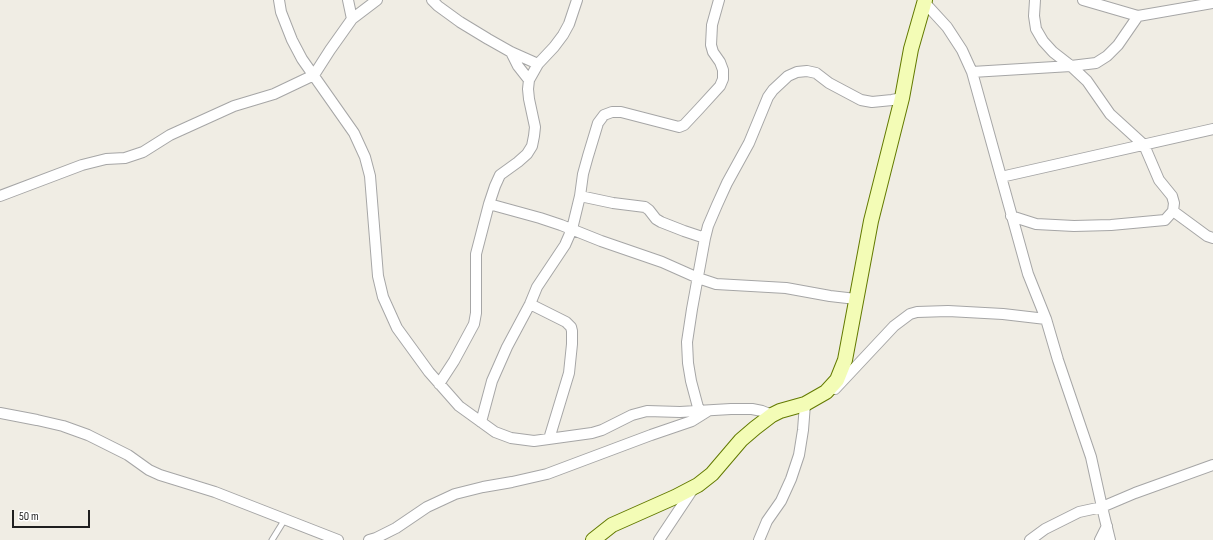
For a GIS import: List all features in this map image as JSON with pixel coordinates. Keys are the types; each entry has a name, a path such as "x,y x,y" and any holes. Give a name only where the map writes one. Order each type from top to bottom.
{"street":[{"path":"278,0 292,40 302,59 354,133 365,157 370,176 378,276 383,297 397,328 429,372 459,406 495,432 511,438 534,441 592,433 641,412 752,409 772,416"},
{"path":"348,0 352,19"},
{"path":"0,196 82,165 106,159 125,158 143,152 170,135 234,106 274,94 314,75 352,19 377,0"},
{"path":"432,0 460,22 511,52 538,64"},
{"path":"439,384 454,361 474,324 476,306 476,254 489,204 500,175 527,154 532,146 534,127 529,99 529,80 538,64 563,35 569,24 577,0"},
{"path":"481,422 485,402 492,381 508,347 537,287 565,245 572,229 580,196 583,174 598,123 604,115 612,112 621,112 679,127 699,109 720,86 723,79 723,70 720,62 713,52 711,40 712,26 719,0"},
{"path":"1011,216 1036,224 1074,226 1111,225 1165,220 1173,211 1174,204 1172,196 1160,180 1144,145 1110,114 1087,81 1053,52 1043,41 1036,29 1034,16 1035,0"},
{"path":"1083,0 1138,16 1213,3"},
{"path":"925,1 948,27 962,50 972,72 1028,274 1046,319 1058,360 1091,457 1110,540"},
{"path":"826,392 837,380 845,360 871,221 902,98 911,49 925,1"},
{"path":"972,72 1096,63 1107,56 1118,45 1138,16"},
{"path":"511,52 518,66 529,80"},
{"path":"704,411 691,381 687,342 705,238 708,226 717,205 727,183 749,143 768,97 773,90 788,76 797,72 812,72 861,100 872,102 902,98"},
{"path":"1001,177 1213,130"},
{"path":"580,196 613,204 645,207 656,219 661,222 705,238"},
{"path":"489,204 540,218 572,229 601,242 662,262 698,278 716,284 786,288 856,299"},
{"path":"1173,211 1207,236 1213,238"},
{"path":"530,304 570,324 572,331 569,373 549,439"},
{"path":"593,540 612,525 675,497 707,479 740,440 772,416 805,404 836,388 894,326 910,314 917,312 948,311 1003,314 1046,319"},
{"path":"759,540 767,521 781,501 791,479 799,455 805,404"},
{"path":"369,540 396,528 427,506 454,494 547,474 692,421 704,411"},
{"path":"0,413 63,426 88,435 128,455 149,470 160,475 215,492 338,540"},
{"path":"1030,540 1045,529 1079,512 1102,507 1135,493 1213,465"},
{"path":"659,540 694,487"},
{"path":"1100,540 1107,526"}],"lane":[{"path":"272,540 285,519"}]}
